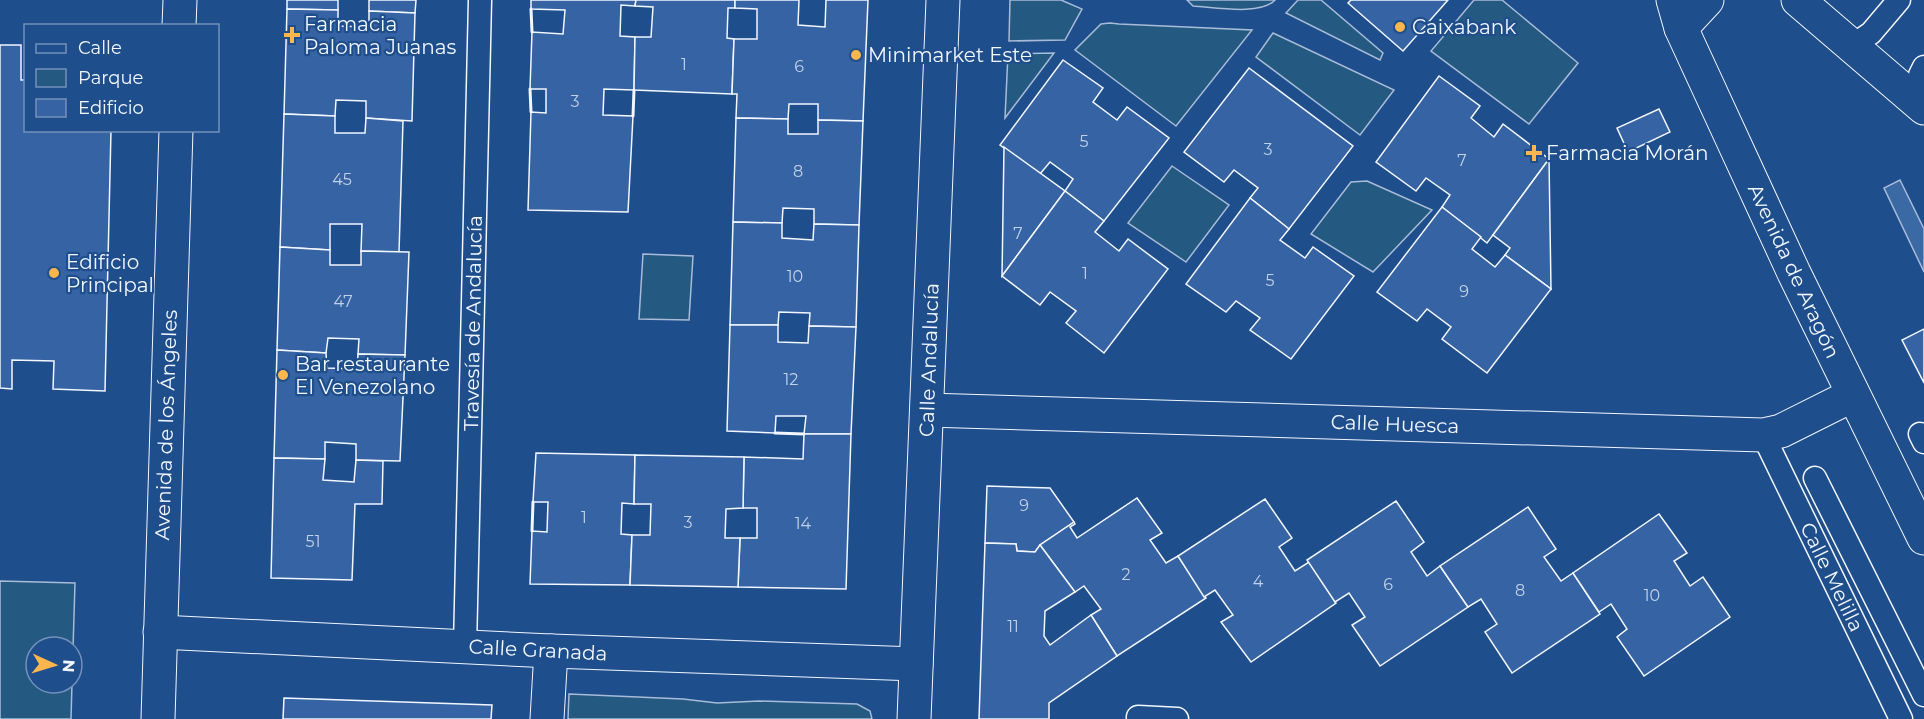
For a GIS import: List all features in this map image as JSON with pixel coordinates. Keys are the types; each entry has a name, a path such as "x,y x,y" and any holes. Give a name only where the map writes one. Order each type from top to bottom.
{"street":[{"path":"179,24 180,0"},
{"name":"Calle Andalucía","path":"914,719 943,0"},
{"path":"1677,14 1707,0"},
{"path":"1798,0 1922,106"},
{"name":"Avenida de Aragón","path":"1677,14 1785,254 1924,538"},
{"name":"Avenida de los Ángeles","path":"158,719 176,132"},
{"name":"Calle Huesca","path":"927,410 1763,435 1781,431 1853,395"},
{"name":"Calle Granada","path":"160,632 551,651 916,664"},
{"path":"548,719 551,651"}],"lane":[{"name":"Travesía de Andalucía","path":"465,647 480,0"},
{"path":"1851,46 1871,33 1899,0"},
{"path":"1922,106 1920,75 1924,68"},
{"name":"Calle Melilla","path":"1763,435 1901,719"},
{"path":"1815,478 1924,695"},
{"path":"1138,717 1177,719"}],"green space":[{"path":"1010,0 1061,0 1082,9 1065,40 1009,41"},
{"path":"1187,0 1275,0 1259,8 1236,9 1193,6"},
{"path":"1298,0 1321,0 1383,53 1380,60 1286,13"},
{"path":"1474,0 1502,0 1578,63 1529,124 1431,51"},
{"path":"1101,24 1252,30 1176,126 1075,50"},
{"path":"1273,33 1394,90 1360,135 1256,57"},
{"path":"1054,53 1005,118 1008,54"},
{"path":"1172,166 1229,205 1186,262 1128,223"},
{"path":"1367,181 1432,210 1373,272 1311,234 1351,182"},
{"path":"643,254 693,256 689,320 639,319"},
{"path":"0,581 75,583 73,635 24,635 24,695 72,695 71,719 0,719"},
{"path":"569,694 683,699 717,703 759,701 857,704 870,711 872,719 568,719"}],"shaded area":[{"path":"1900,180 1924,229 1924,272 1884,188"}],"building":[{"path":"287,0 338,0 338,10 287,9"},
{"path":"369,0 416,0 415,13 369,11"},
{"path":"531,0 636,0 635,6 621,5 620,36 635,37 634,90 604,89 603,115 633,116 628,212 528,210 531,112 546,113 546,89 530,89 532,32 563,34 565,10 531,9"},
{"path":"636,0 735,0 735,8 728,8 727,38 734,39 732,94 634,90 635,37 651,37 653,7 635,6"},
{"path":"735,0 799,0 798,25 825,27 826,0 868,0 863,121 818,120 818,104 789,104 788,119 736,118 737,94 732,94 734,39 757,39 757,9 735,8"},
{"name":"Caixabank","path":"1351,0 1448,0 1403,51 1348,3"},
{"path":"287,9 338,10 338,26 369,27 369,11 415,13 412,121 366,118 366,101 336,100 335,116 284,114"},
{"name":"Edificio Principal","path":"0,45 21,45 24,132 111,132 105,391 53,389 54,361 12,360 12,389 0,388"},
{"path":"1063,60 1103,88 1093,102 1117,120 1127,107 1169,138 1104,221 1065,191 1073,179 1050,162 1040,174 1000,145"},
{"path":"1249,68 1353,146 1289,229 1250,198 1258,188 1234,170 1224,182 1184,152"},
{"path":"1439,76 1480,106 1471,118 1494,137 1503,124 1549,159 1487,243 1442,207 1450,195 1426,178 1416,191 1376,162"},
{"path":"1659,109 1670,132 1628,152 1617,128"},
{"path":"284,114 335,116 335,133 365,133 366,118 403,121 399,252 361,251 362,224 330,224 330,250 280,247"},
{"path":"736,118 788,119 788,134 818,134 818,120 863,121 859,225 814,224 814,209 783,208 782,223 733,222"},
{"path":"1004,147 1065,191 1002,276"},
{"path":"1549,159 1551,289 1505,255 1510,248 1493,235"},
{"path":"1065,191 1104,221 1095,232 1119,251 1128,239 1168,269 1104,353 1066,323 1076,311 1050,292 1040,305 1002,276"},
{"path":"1250,198 1289,229 1280,240 1305,258 1313,247 1354,276 1291,359 1250,330 1260,318 1236,301 1226,312 1186,284"},
{"path":"1442,207 1481,237 1472,249 1495,267 1505,255 1551,289 1487,373 1442,339 1451,327 1427,309 1417,321 1377,292"},
{"path":"733,222 782,223 782,238 813,240 814,224 859,225 856,327 809,326 810,313 779,312 778,325 730,325"},
{"path":"280,247 330,250 330,265 361,265 361,251 409,252 405,355 358,354 359,339 328,338 326,353 277,350"},
{"path":"730,325 778,325 778,342 808,343 809,326 856,327 851,434 804,434 806,416 776,416 775,433 727,431"},
{"path":"1924,329 1924,383 1902,340"},
{"path":"277,350 326,353 327,368 357,369 358,354 405,355 400,461 356,460 356,444 325,442 325,459 274,458"},
{"path":"804,434 851,434 846,589 738,587 740,538 757,538 757,508 743,508 744,457 803,459"},
{"path":"536,453 635,455 634,504 622,503 621,534 632,535 630,585 530,584 532,531 547,532 548,502 533,502"},
{"path":"635,455 744,457 743,508 726,509 725,538 740,538 738,587 630,585 632,535 650,535 651,504 634,504"},
{"path":"274,458 325,459 323,480 354,482 356,460 383,461 382,504 355,504 352,580 271,578"},
{"path":"987,486 1050,488 1074,522 1040,545 1035,552 1017,551 1016,544 985,543"},
{"path":"1137,498 1162,533 1150,540 1166,563 1178,556 1206,598 1117,656 1091,615 1101,609 1084,586 1075,592 1040,545 1074,522 1075,524 1070,527 1077,538"},
{"path":"1265,499 1292,538 1279,547 1295,571 1309,562 1336,603 1251,662 1221,622 1233,615 1215,590 1204,597 1178,556"},
{"path":"1396,501 1424,542 1411,552 1427,576 1440,566 1468,607 1380,666 1352,625 1365,617 1349,593 1335,602 1307,560"},
{"path":"1528,507 1556,549 1544,557 1561,581 1573,573 1600,614 1512,673 1485,632 1497,624 1481,599 1468,607 1440,566"},
{"path":"1659,514 1687,553 1674,561 1690,586 1703,577 1730,617 1644,676 1617,637 1627,629 1611,604 1599,612 1573,573"},
{"path":"985,543 1016,544 1017,551 1035,552 1040,545 1075,592 1045,611 1044,636 1050,645 1091,615 1117,656 1049,703 1049,719 979,719"},
{"path":"284,698 492,705 491,719 283,719"}],"wall":[{"path":"531,9 532,32"},
{"path":"530,89 531,112"},
{"path":"633,116 634,90"},
{"path":"775,433 804,434"},
{"path":"532,531 533,502"}],"place":[{"name":"Caixabank","path":"1400,27"},
{"name":"Farmacia Paloma Juanas","path":"292,35"},
{"name":"Minimarket Este","path":"856,55"},
{"name":"Farmacia Morán","path":"1534,153"},
{"name":"Edificio Principal","path":"54,273"},
{"name":"Bar restaurante El Venezolano","path":"283,375"}]}
